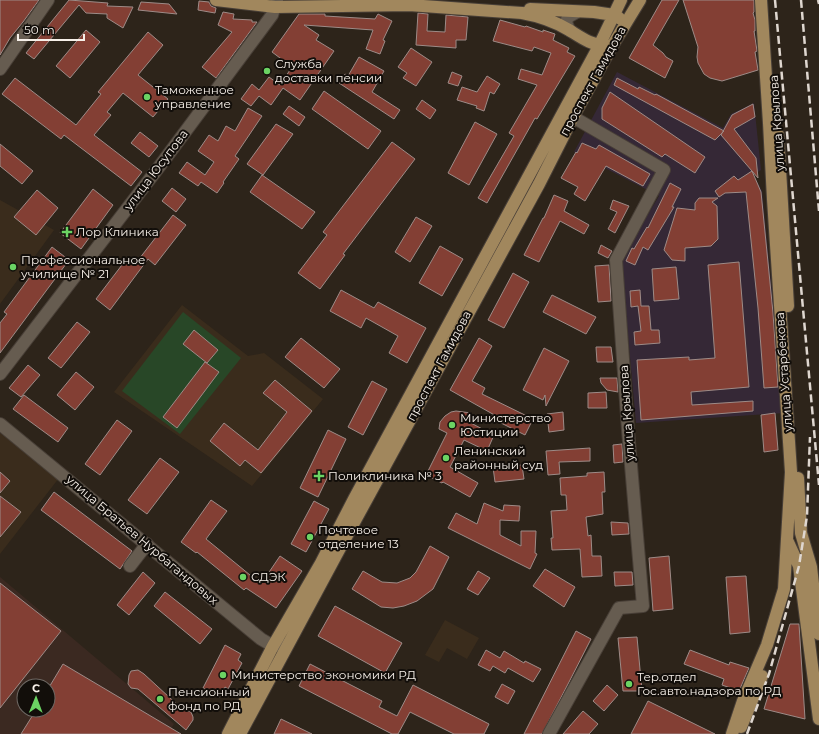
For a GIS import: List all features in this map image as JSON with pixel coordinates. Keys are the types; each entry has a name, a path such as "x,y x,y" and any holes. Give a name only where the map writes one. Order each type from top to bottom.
{"main road":[{"path":"216,0 276,4 348,3 522,13 543,18 569,30 584,40 599,46 612,46"},
{"path":"381,0 614,14 626,22"},
{"name":"проспект Гамидова","path":"228,734 273,646 321,563 354,499 528,179 552,131 599,46 621,0"},
{"name":"улица Устарбекова","path":"732,734 743,701 767,645 784,589 791,472 761,0"},
{"name":"улица Крылова","path":"767,0 772,48 782,190 803,540"},
{"name":"проспект Гамидова","path":"240,734 539,184 573,117 626,22 636,1"},
{"path":"803,540 787,540 797,567 819,719"},
{"path":"738,734 752,704 772,648 797,567 803,540"},
{"path":"803,540 811,567 819,634"}],"street":[{"path":"0,69 48,0"},
{"name":"улица Юсупова","path":"0,374 159,167 272,15 276,4"},
{"path":"569,30 566,22 568,17 577,12"},
{"name":"улица Крылова","path":"549,734 619,608 643,606 616,260 664,170 573,117"},
{"path":"528,179 539,184"},
{"name":"улица Братьев Нурбагандовых","path":"0,424 261,639 273,646"},
{"path":"130,566 147,544"},
{"path":"273,646 288,645"}],"shaded area":[{"path":"617,72 723,128 731,114 754,103 761,170 755,174 752,172 762,191 784,413 636,423 621,259 659,196 574,152"},
{"name":"Профессиональное училище № 21","path":"0,200 54,230 0,304"},
{"path":"182,305 248,356 264,353 323,399 252,486 114,392"},
{"path":"0,433 59,478 0,554"},
{"path":"0,577 174,724 168,734 0,734"},
{"path":"445,620 479,638 467,659 447,648 439,662 425,655"}],"green space":[{"path":"183,312 241,358 180,434 122,391"}],"building":[{"path":"0,0 39,0 10,38 0,55"},
{"path":"69,0 108,3 107,6 133,7 123,28 107,18 107,14 86,13 79,5 34,59 26,53"},
{"path":"662,0 679,0 653,45 666,57 673,61 665,78 629,58"},
{"path":"683,0 754,0 754,31 757,51 755,52 758,70 722,81 710,78 704,74 698,63 698,47"},
{"path":"199,1 209,2 211,6 216,8 215,13 198,10"},
{"path":"141,2 169,4 177,14 138,10"},
{"path":"223,12 234,14 233,19 252,20 252,22 257,22 216,78 202,67 232,32 218,25"},
{"path":"418,13 428,14 427,31 445,32 446,15 468,17 466,40 456,40 456,48 416,45"},
{"path":"299,14 325,14 325,16 375,19 378,14 392,21 383,40 385,41 380,54 366,49 373,30 304,25 319,35 316,40 334,51 300,100 283,88 271,105 259,96 251,106 241,99 252,84 259,90 269,77 280,85 292,67 272,52"},
{"path":"500,20 555,34 553,40 569,48 567,52 575,56 537,119 535,118 487,203 478,198 514,136 509,133 537,85 518,79 521,69 542,75 551,53 534,47 532,51 493,41"},
{"path":"86,30 100,42 70,78 56,66"},
{"path":"148,32 163,45 138,75 168,99 153,117 123,93 107,112 111,115 94,135 142,172 131,186 64,135 61,139 2,94 15,78 76,125 101,94 98,92"},
{"path":"411,48 432,62 416,86 403,78 407,73 398,67"},
{"path":"359,57 384,71 372,92 400,110 394,119 339,83 345,74 348,76"},
{"path":"452,72 462,76 458,86 448,83"},
{"path":"487,76 500,84 494,94 490,92 484,111 476,108 477,106 457,100 462,87 477,92"},
{"path":"617,78 638,89 639,87 655,95 656,94 724,131 715,140 614,85"},
{"path":"324,91 381,131 368,149 312,109"},
{"path":"610,92 705,157 695,173 665,154 662,157 602,119 602,108"},
{"path":"422,100 436,110 430,119 416,109"},
{"path":"753,104 755,117 734,129 756,158 758,178 721,135 732,115"},
{"path":"289,106 305,117 299,126 283,114"},
{"path":"248,108 262,116 235,156 239,159 217,193 201,182 198,186 179,173 187,162 205,175 214,162 198,151 209,135 218,141 226,126 235,131"},
{"path":"475,122 497,134 469,185 448,173"},
{"path":"276,124 293,134 263,175 247,164"},
{"path":"140,132 158,146 149,157 131,143"},
{"path":"392,142 415,159 343,254 345,255 320,289 298,273 327,235 323,232"},
{"path":"582,143 596,149 599,145 650,174 643,186 606,166 585,201 574,194 578,187 561,178"},
{"path":"0,144 33,171 22,184 0,166"},
{"path":"752,171 761,192 773,313 778,387 764,388 758,308 746,192 725,193 719,197 715,191 734,176 738,180"},
{"path":"262,175 315,212 302,229 250,192"},
{"path":"670,183 681,189 672,207 674,207 648,250 643,247 635,265 626,261 632,248 634,249 647,227 648,228"},
{"path":"172,188 186,199 176,212 162,201"},
{"path":"93,189 113,205 81,249 60,233"},
{"path":"37,190 58,208 36,235 14,217"},
{"path":"554,195 568,201 564,211 589,225 584,234 560,221 539,262 524,255 544,218"},
{"path":"699,198 718,198 712,202 717,206 718,239 711,246 685,248 685,261 672,260 664,250 677,208 695,210 695,203"},
{"path":"613,200 629,206 615,233 608,229 617,212 610,209"},
{"path":"173,215 186,225 155,265 148,259 110,310 96,299 128,257 136,263"},
{"path":"416,217 432,226 410,262 395,252"},
{"path":"601,245 612,251 608,258 598,253"},
{"path":"440,246 463,259 442,296 419,283"},
{"path":"52,247 69,260 0,353 0,323 7,314 4,312"},
{"path":"739,262 749,387 691,392 692,405 753,401 753,411 641,420 637,360 689,357 689,360 715,358 708,265"},
{"path":"609,265 611,301 598,302 595,266"},
{"path":"676,267 679,299 654,301 652,269"},
{"path":"513,273 529,282 504,328 488,320"},
{"path":"341,290 374,308 378,302 426,328 407,363 389,353 398,336 366,318 361,328 330,311"},
{"path":"640,290 641,306 649,306 651,330 659,330 660,343 635,345 634,332 641,331 638,306 631,307 630,291"},
{"path":"552,295 596,317 586,334 543,312"},
{"path":"77,322 90,332 61,368 48,358"},
{"path":"194,330 218,350 207,363 183,344"},
{"path":"301,338 340,369 324,388 285,357"},
{"path":"479,338 492,346 472,381 485,388 482,394 533,419 525,435 489,417 489,415 498,417 450,390"},
{"path":"596,347 611,347 613,362 597,362"},
{"path":"544,348 569,361 546,406 545,395 543,400 523,390"},
{"path":"205,362 219,372 177,428 163,417"},
{"path":"28,365 40,375 21,397 9,388"},
{"path":"76,372 94,387 75,410 57,395"},
{"path":"600,378 617,378 618,392 607,390 601,383"},
{"path":"275,380 312,411 261,473 245,460 240,466 210,441 224,423 258,450 287,412 263,393"},
{"path":"372,381 387,389 363,435 348,427"},
{"path":"606,392 607,408 588,408 588,393"},
{"path":"24,395 68,428 58,442 13,409"},
{"path":"456,411 471,413 467,421 494,435 487,451 464,440 450,467 478,483 470,497 443,482 442,483 426,475 447,433 439,429 440,422 445,416"},
{"path":"563,412 564,430 549,432 547,414"},
{"path":"775,413 778,450 764,452 761,415"},
{"path":"117,420 132,431 100,475 85,464"},
{"path":"328,430 346,439 318,497 300,488"},
{"path":"622,444 623,462 614,463 613,445"},
{"path":"590,448 590,461 559,462 560,474 548,475 546,451"},
{"path":"160,458 179,472 147,514 128,500"},
{"path":"522,465 524,479 495,482 493,467"},
{"path":"0,472 10,481 0,493"},
{"path":"604,472 605,492 602,492 603,514 586,517 588,536 591,535 592,556 601,556 602,576 582,577 580,549 552,550 551,538 553,538 551,511 567,510 566,495 561,495 560,478 587,476 587,473"},
{"path":"54,492 132,551 120,569 41,510"},
{"path":"0,496 21,512 0,537"},
{"path":"211,500 227,511 206,539 261,584 280,556 302,571 276,608 246,588 244,590 197,552 196,553 181,542"},
{"path":"314,501 329,509 306,552 291,544"},
{"path":"484,503 503,511 504,505 520,506 519,521 500,520 500,535 521,546 521,531 536,531 535,553 537,554 530,569 448,528 456,513 477,524"},
{"path":"611,522 628,523 629,534 612,535"},
{"path":"430,546 449,557 433,589 417,601 393,608 381,607 352,589 363,571 382,582 397,583 410,578 416,572"},
{"path":"669,556 673,609 653,611 649,558"},
{"path":"545,569 575,587 564,607 533,586"},
{"path":"478,571 490,578 478,595 467,589"},
{"path":"143,572 155,583 129,615 117,605"},
{"path":"614,572 632,572 633,585 615,586"},
{"path":"746,576 750,632 730,634 726,577"},
{"path":"0,583 61,631 24,678 16,678 16,688 0,708"},
{"path":"165,592 212,629 200,644 154,606"},
{"path":"335,606 402,643 385,673 318,636"},
{"path":"790,624 799,624 805,719 764,709"},
{"path":"576,631 591,639 542,734 524,734"},
{"path":"637,637 642,691 623,691 618,638"},
{"name":"Министерство экономики РД","path":"225,645 241,654 238,660 242,663 228,689 225,687 220,697 203,688"},
{"path":"486,650 500,658 504,651 524,663 525,661 541,669 533,682 508,668 505,673 493,666 490,671 478,665"},
{"path":"690,650 729,665 730,662 749,668 739,691 722,685 724,679 684,664"},
{"path":"63,664 181,734 21,734 31,718 56,718 56,678 55,678"},
{"path":"310,664 382,701 379,707 397,716 413,685 489,724 484,734 454,734 410,712 398,734 392,734 299,686"},
{"name":"Пенсионный фонд по РД","path":"138,670 182,709 191,712 193,720 186,730 138,689 131,688 128,684 129,675 131,671"},
{"path":"502,684 515,691 508,704 495,697"},
{"path":"607,685 618,695 604,711 593,701"},
{"path":"648,701 715,734 631,734"},
{"path":"583,711 598,724 589,734 563,734"},
{"path":"281,719 312,734 274,734"}],"railway":[{"path":"775,0 819,485"},
{"path":"801,0 819,211"},
{"path":"818,0 819,4"},
{"path":"747,734 769,674 799,566 807,516 810,437"}],"place":[{"name":"Служба доставки пенсии","path":"267,71"},
{"name":"Таможенное управление","path":"147,97"},
{"name":"Лор Клиника","path":"67,232"},
{"name":"Профессиональное училище № 21","path":"13,267"},
{"name":"Министерство Юстиции","path":"452,425"},
{"name":"Ленинский районный суд","path":"446,458"},
{"name":"Поликлиника № 3","path":"319,476"},
{"name":"Почтовое отделение 13","path":"310,537"},
{"name":"СДЭК","path":"243,577"},
{"name":"Министерство экономики РД","path":"223,675"},
{"name":"Тер.отдел Гос.авто.надзора по РД","path":"629,684"},
{"name":"Пенсионный фонд по РД","path":"160,699"}]}
